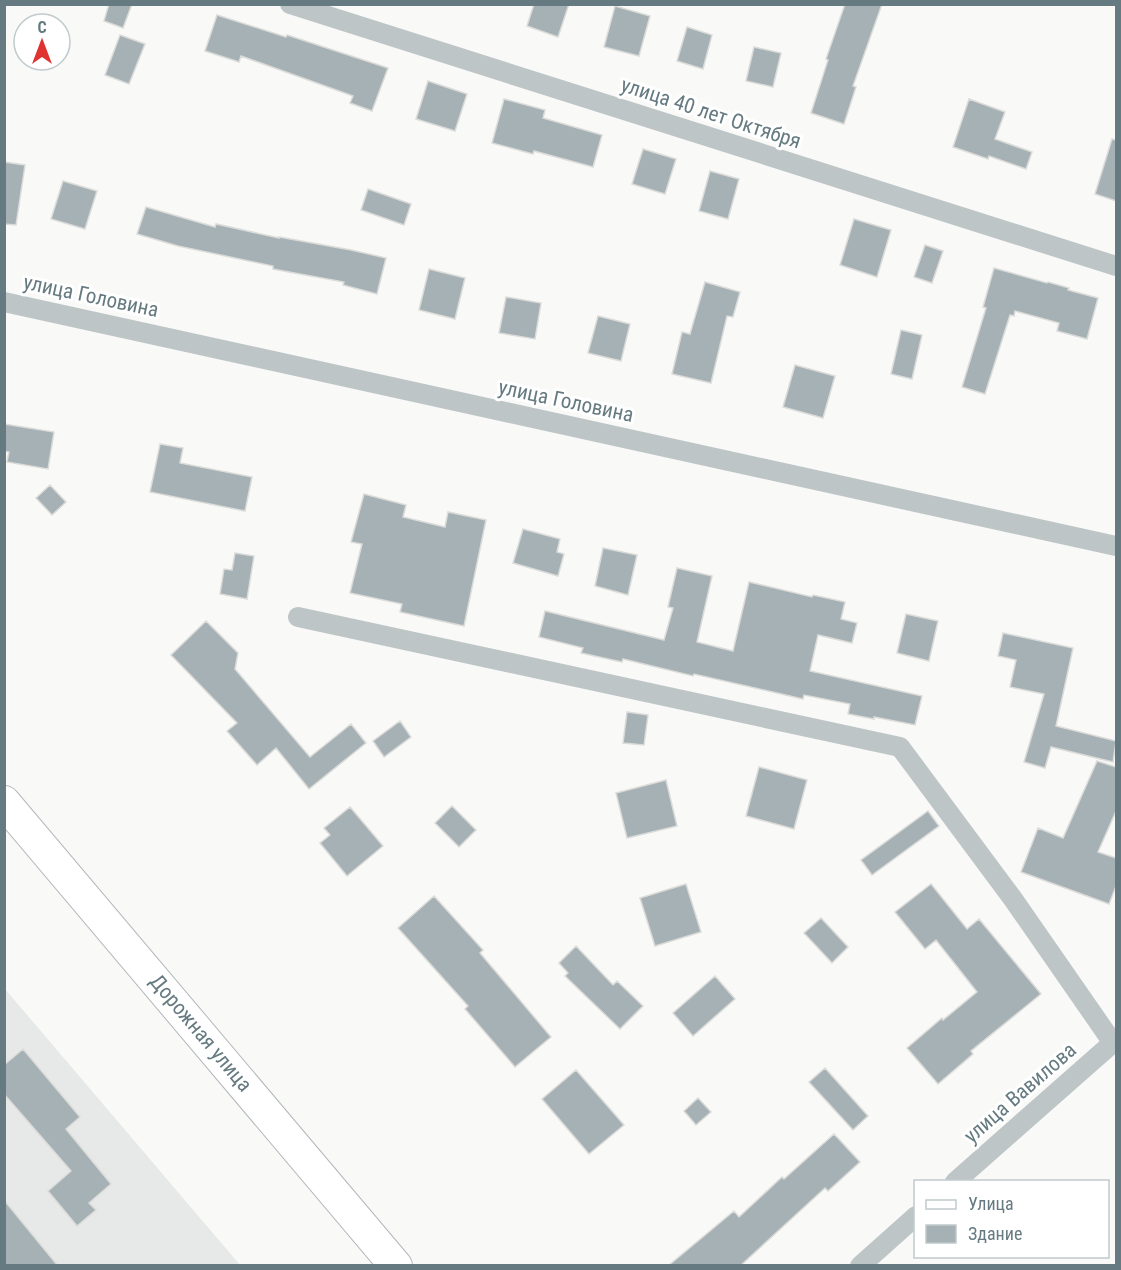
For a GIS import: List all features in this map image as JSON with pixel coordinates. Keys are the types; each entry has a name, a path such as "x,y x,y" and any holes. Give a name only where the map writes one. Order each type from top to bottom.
{"main road":[{"name":"Дорожная улица","path":"4,802 396,1266"}],"street":[{"name":"улица 40 лет Октября","path":"290,4 1116,266"},
{"name":"улица Головина","path":"4,302 1116,546"},
{"path":"298,617 900,747 1115,1041"},
{"name":"улица Вавилова","path":"957,1180 1115,1041"},
{"path":"860,1266 914,1217"}],"shaded area":[{"path":"5,989 240,1265 5,1265"}],"building":[{"path":"109,4 132,4 123,28 104,21"},
{"path":"534,4 569,4 558,37 527,26"},
{"path":"845,4 882,4 853,86 856,87 844,124 811,113"},
{"path":"615,6 650,16 639,56 604,47"},
{"path":"217,15 388,68 372,111 350,103 353,96 241,56 239,62 205,51"},
{"path":"687,27 712,35 703,69 677,61"},
{"path":"120,35 145,44 129,84 105,75"},
{"path":"754,47 781,53 773,87 746,81"},
{"path":"428,81 467,94 455,131 416,119"},
{"path":"504,99 545,110 543,118 602,135 593,167 534,151 533,154 492,143"},
{"path":"969,99 1005,112 995,139 1032,152 1026,169 953,147"},
{"path":"1112,139 1116,140 1116,201 1095,194"},
{"path":"643,149 676,159 665,194 632,184"},
{"path":"4,162 25,165 16,225 4,224"},
{"path":"710,171 739,179 728,219 699,211"},
{"path":"63,181 97,191 85,229 51,219"},
{"path":"368,189 411,204 404,225 361,210"},
{"path":"146,207 215,227 216,224 386,258 377,294 343,285 344,282 273,269 273,266 178,246 137,234"},
{"path":"854,219 891,230 877,277 840,265"},
{"path":"925,245 943,251 932,283 914,277"},
{"path":"994,268 1098,298 1087,339 1057,331 1059,323 1015,311 1014,316 1010,315 985,394 962,387 986,308 983,307"},
{"path":"429,269 465,278 455,319 419,310"},
{"path":"705,282 740,292 733,317 727,316 711,383 672,374 682,332 690,334"},
{"path":"506,297 541,303 535,339 499,333"},
{"path":"598,316 630,324 621,361 588,353"},
{"path":"901,330 922,335 912,379 891,374"},
{"path":"795,365 835,376 823,418 783,407"},
{"path":"4,424 54,432 48,469 7,462 9,452 4,451"},
{"path":"160,444 183,448 180,463 252,477 245,511 150,492"},
{"path":"50,485 66,502 52,515 36,498"},
{"path":"364,494 406,505 403,517 445,527 448,512 486,520 464,626 400,612 402,604 350,593 362,544 351,542"},
{"path":"523,529 560,539 557,552 564,554 558,576 513,563"},
{"path":"603,548 637,555 628,595 595,586"},
{"path":"235,553 254,556 247,599 220,594 224,569 232,570"},
{"path":"677,568 712,576 697,642 733,651 749,582 812,597 813,595 845,602 841,619 857,623 852,643 818,635 810,671 922,696 915,725 848,714 850,704 804,695 803,699 623,659 622,662 581,653 583,648 539,637 545,611 664,640 673,608 668,607"},
{"path":"906,614 938,621 929,661 897,653"},
{"path":"206,621 238,653 235,669 310,757 351,724 366,743 309,789 276,748 257,765 227,731 237,723 171,655"},
{"path":"1003,633 1073,648 1056,726 1116,741 1113,762 1051,747 1045,768 1024,762 1044,694 1010,687 1016,660 998,656"},
{"path":"627,712 648,715 644,745 623,743"},
{"path":"400,721 411,737 384,757 373,741"},
{"path":"1097,761 1116,767 1116,811 1098,852 1116,858 1116,886 1109,904 1021,872 1038,828 1063,838"},
{"path":"759,767 807,780 794,829 746,816"},
{"path":"666,780 677,826 627,838 616,793"},
{"path":"452,806 476,830 459,847 435,823"},
{"path":"350,807 383,846 347,876 320,843 330,835 324,828"},
{"path":"928,811 939,826 872,875 861,860"},
{"path":"686,884 701,932 655,946 640,898"},
{"path":"931,884 967,929 979,919 1041,994 971,1051 973,1054 938,1084 907,1048 977,992 936,940 925,949 895,912"},
{"path":"434,896 483,950 480,953 551,1037 515,1067 465,1009 468,1006 398,928"},
{"path":"821,918 848,947 832,963 804,933"},
{"path":"576,946 613,985 617,981 643,1006 620,1029 565,976 568,973 559,963"},
{"path":"715,976 735,999 693,1036 673,1013"},
{"path":"23,1049 80,1117 66,1129 111,1184 89,1203 96,1210 77,1226 48,1191 71,1171 4,1094 4,1065"},
{"path":"825,1068 868,1116 853,1130 809,1082"},
{"path":"576,1070 624,1125 589,1154 542,1099"},
{"path":"698,1098 711,1112 696,1125 684,1111"},
{"path":"834,1134 860,1162 828,1191 825,1188 740,1266 668,1266 734,1211 739,1217 782,1177 784,1179"},
{"path":"4,1200 58,1266 4,1266"}]}
